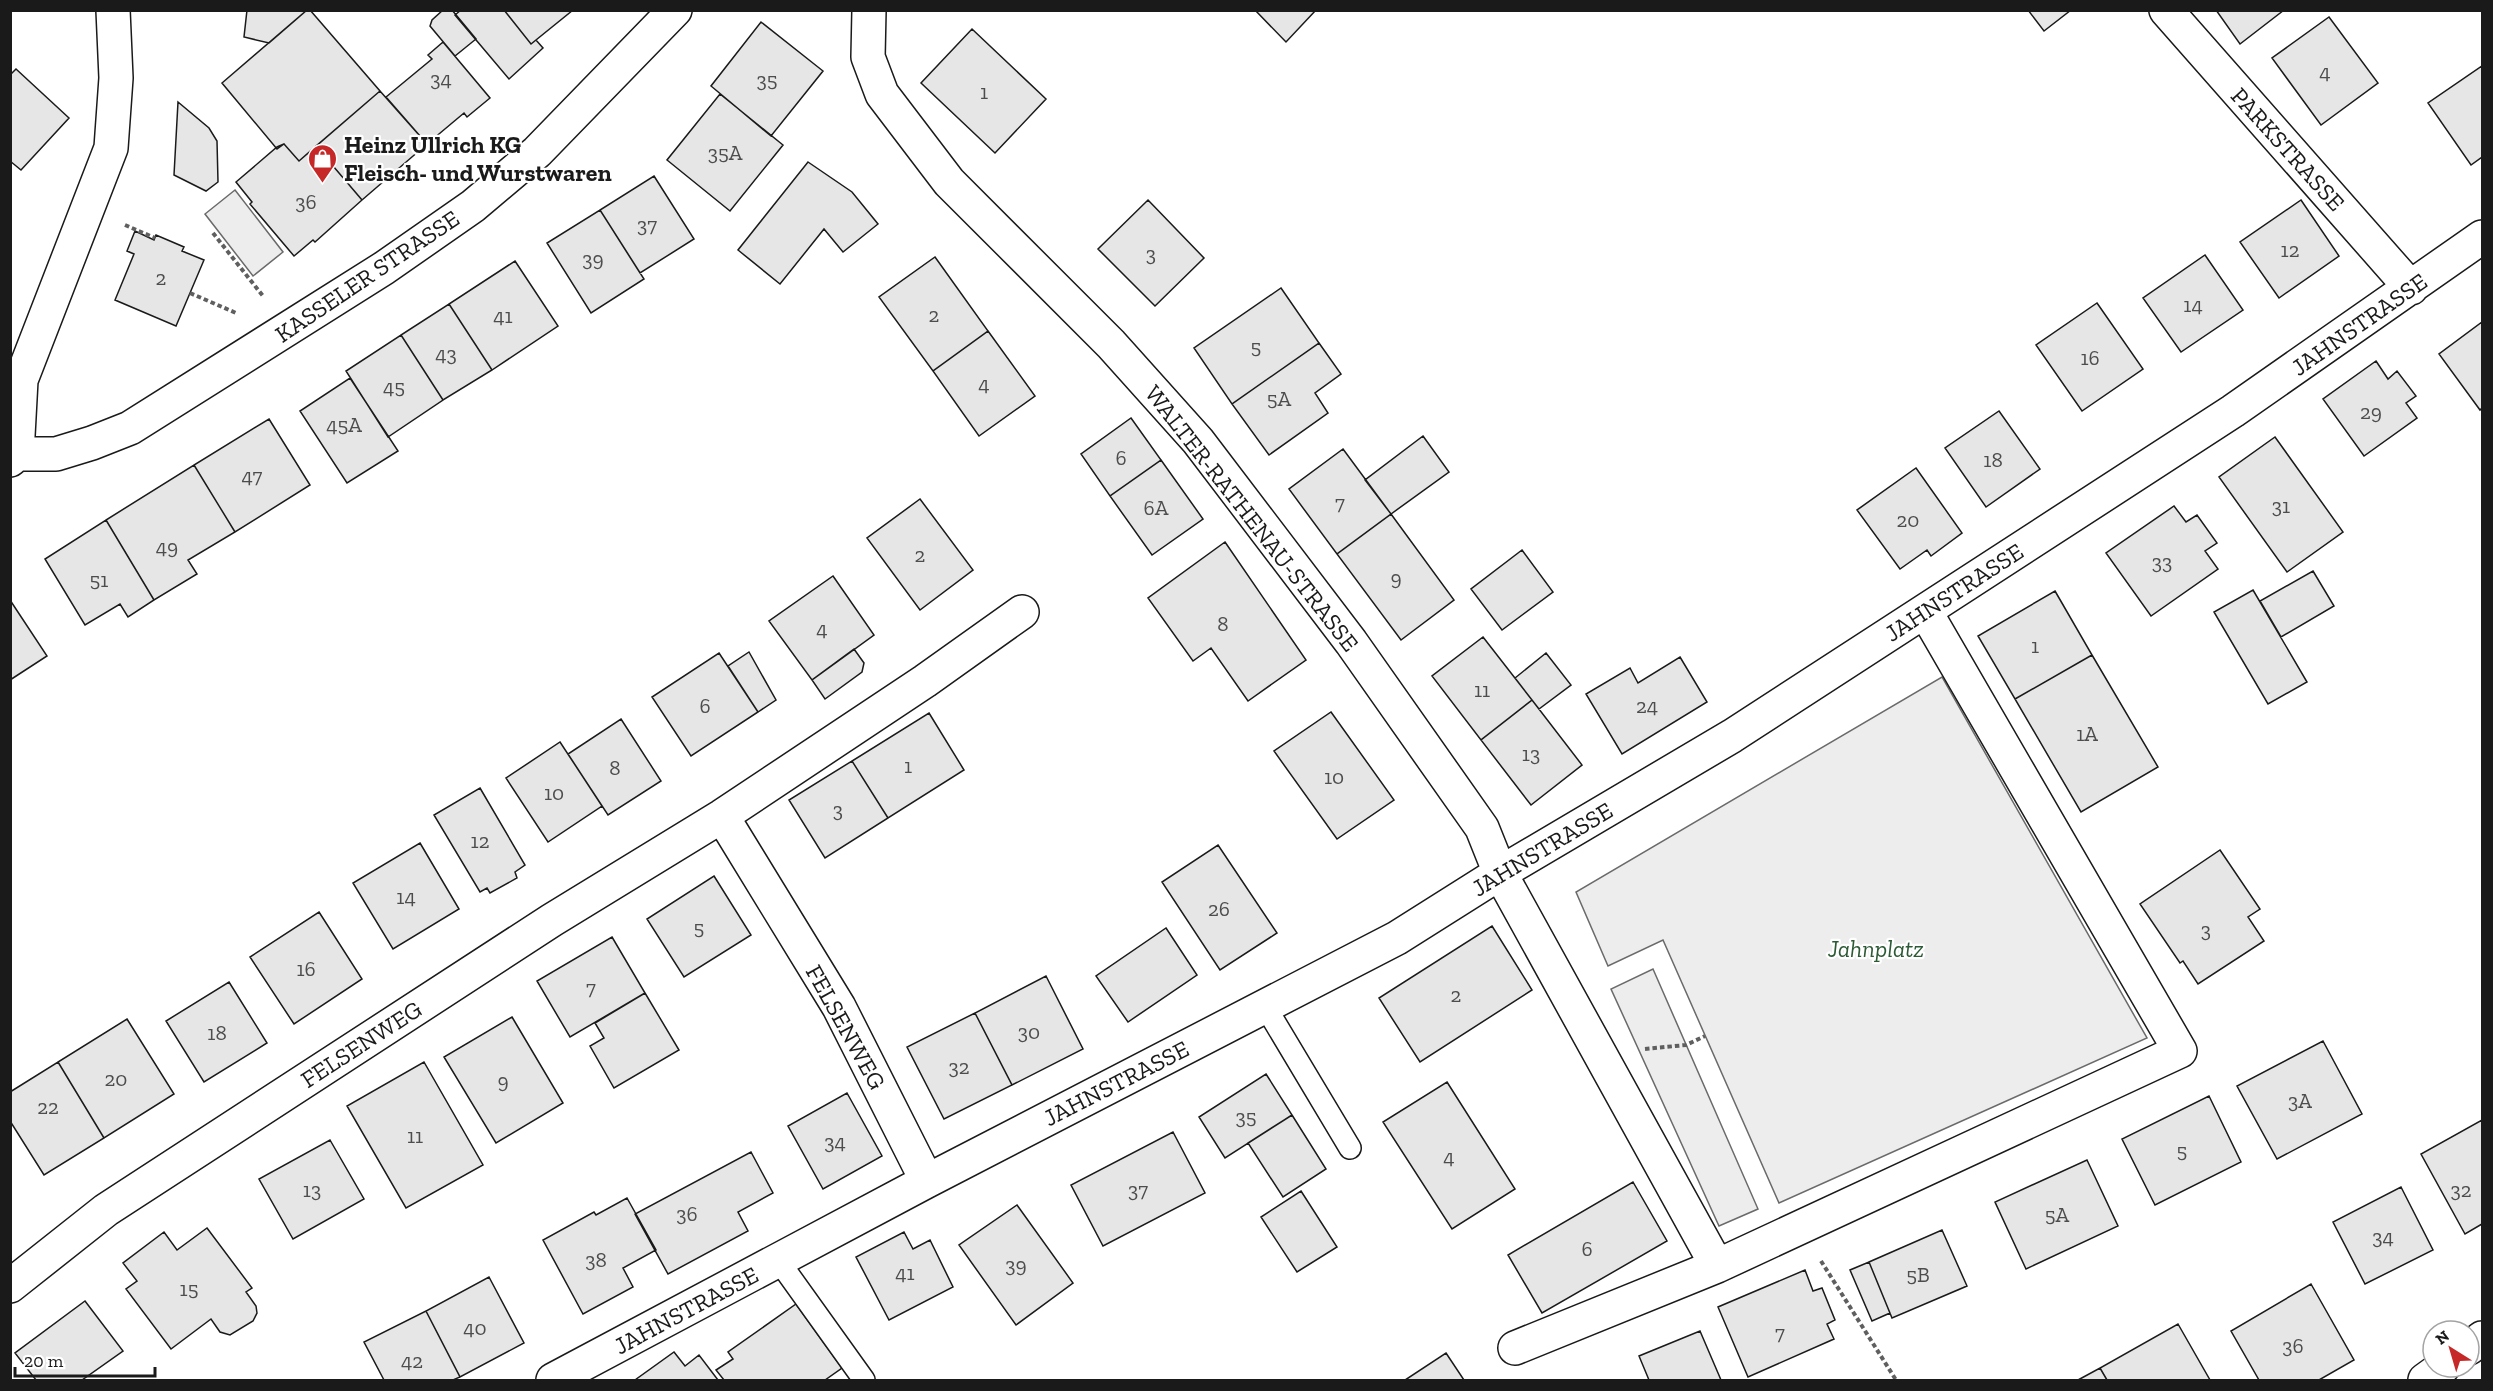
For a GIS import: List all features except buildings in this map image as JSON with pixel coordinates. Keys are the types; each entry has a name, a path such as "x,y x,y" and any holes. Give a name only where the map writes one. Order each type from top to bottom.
{"street":[{"path":"14,457 21,380 111,148 116,78 113,10"},
{"name":"KASSELER STRASSE","path":"14,457 56,454 92,444 130,428 384,268 473,206 537,152 675,10"},
{"name":"WALTER-RATHENAU-STRASSE","path":"869,10 868,57 882,94 949,182 1112,344 1198,441 1351,642 1482,828 1500,873"},
{"name":"PARKSTRASSE","path":"2166,10 2411,288"},
{"name":"JAHNSTRASSE","path":"553,1380 927,1181 1397,938 1500,873 1732,736 2233,411 2482,237"},
{"path":"1515,1348 1717,1266 2180,1051 1925,611"},
{"name":"FELSENWEG","path":"10,1286 106,1210 552,920 722,816 925,681 1022,612"},
{"name":"FELSENWEG","path":"722,816 839,1007 927,1181"},
{"path":"1500,873 1717,1266"}],"lane":[{"path":"1265,1006 1350,1148"},
{"path":"778,1260 864,1380"}],"path":[{"path":"139,231 155,238"},
{"path":"213,234 254,285"},
{"path":"190,293 209,301"},
{"path":"1639,1050 1686,1045 1705,1036"},
{"path":"1800,1227 1896,1380"}],"shaded area":[{"path":"235,190 283,252 253,276 205,214"},
{"name":"Jahnplatz","path":"1942,677 2147,1038 1779,1203 1663,940 1608,966 1576,892"},
{"path":"1653,969 1758,1209 1719,1226 1611,989"}],"place":[{"name":"Heinz Ullrich KG Fleisch- und Wurstwaren","path":"323,184"}]}
